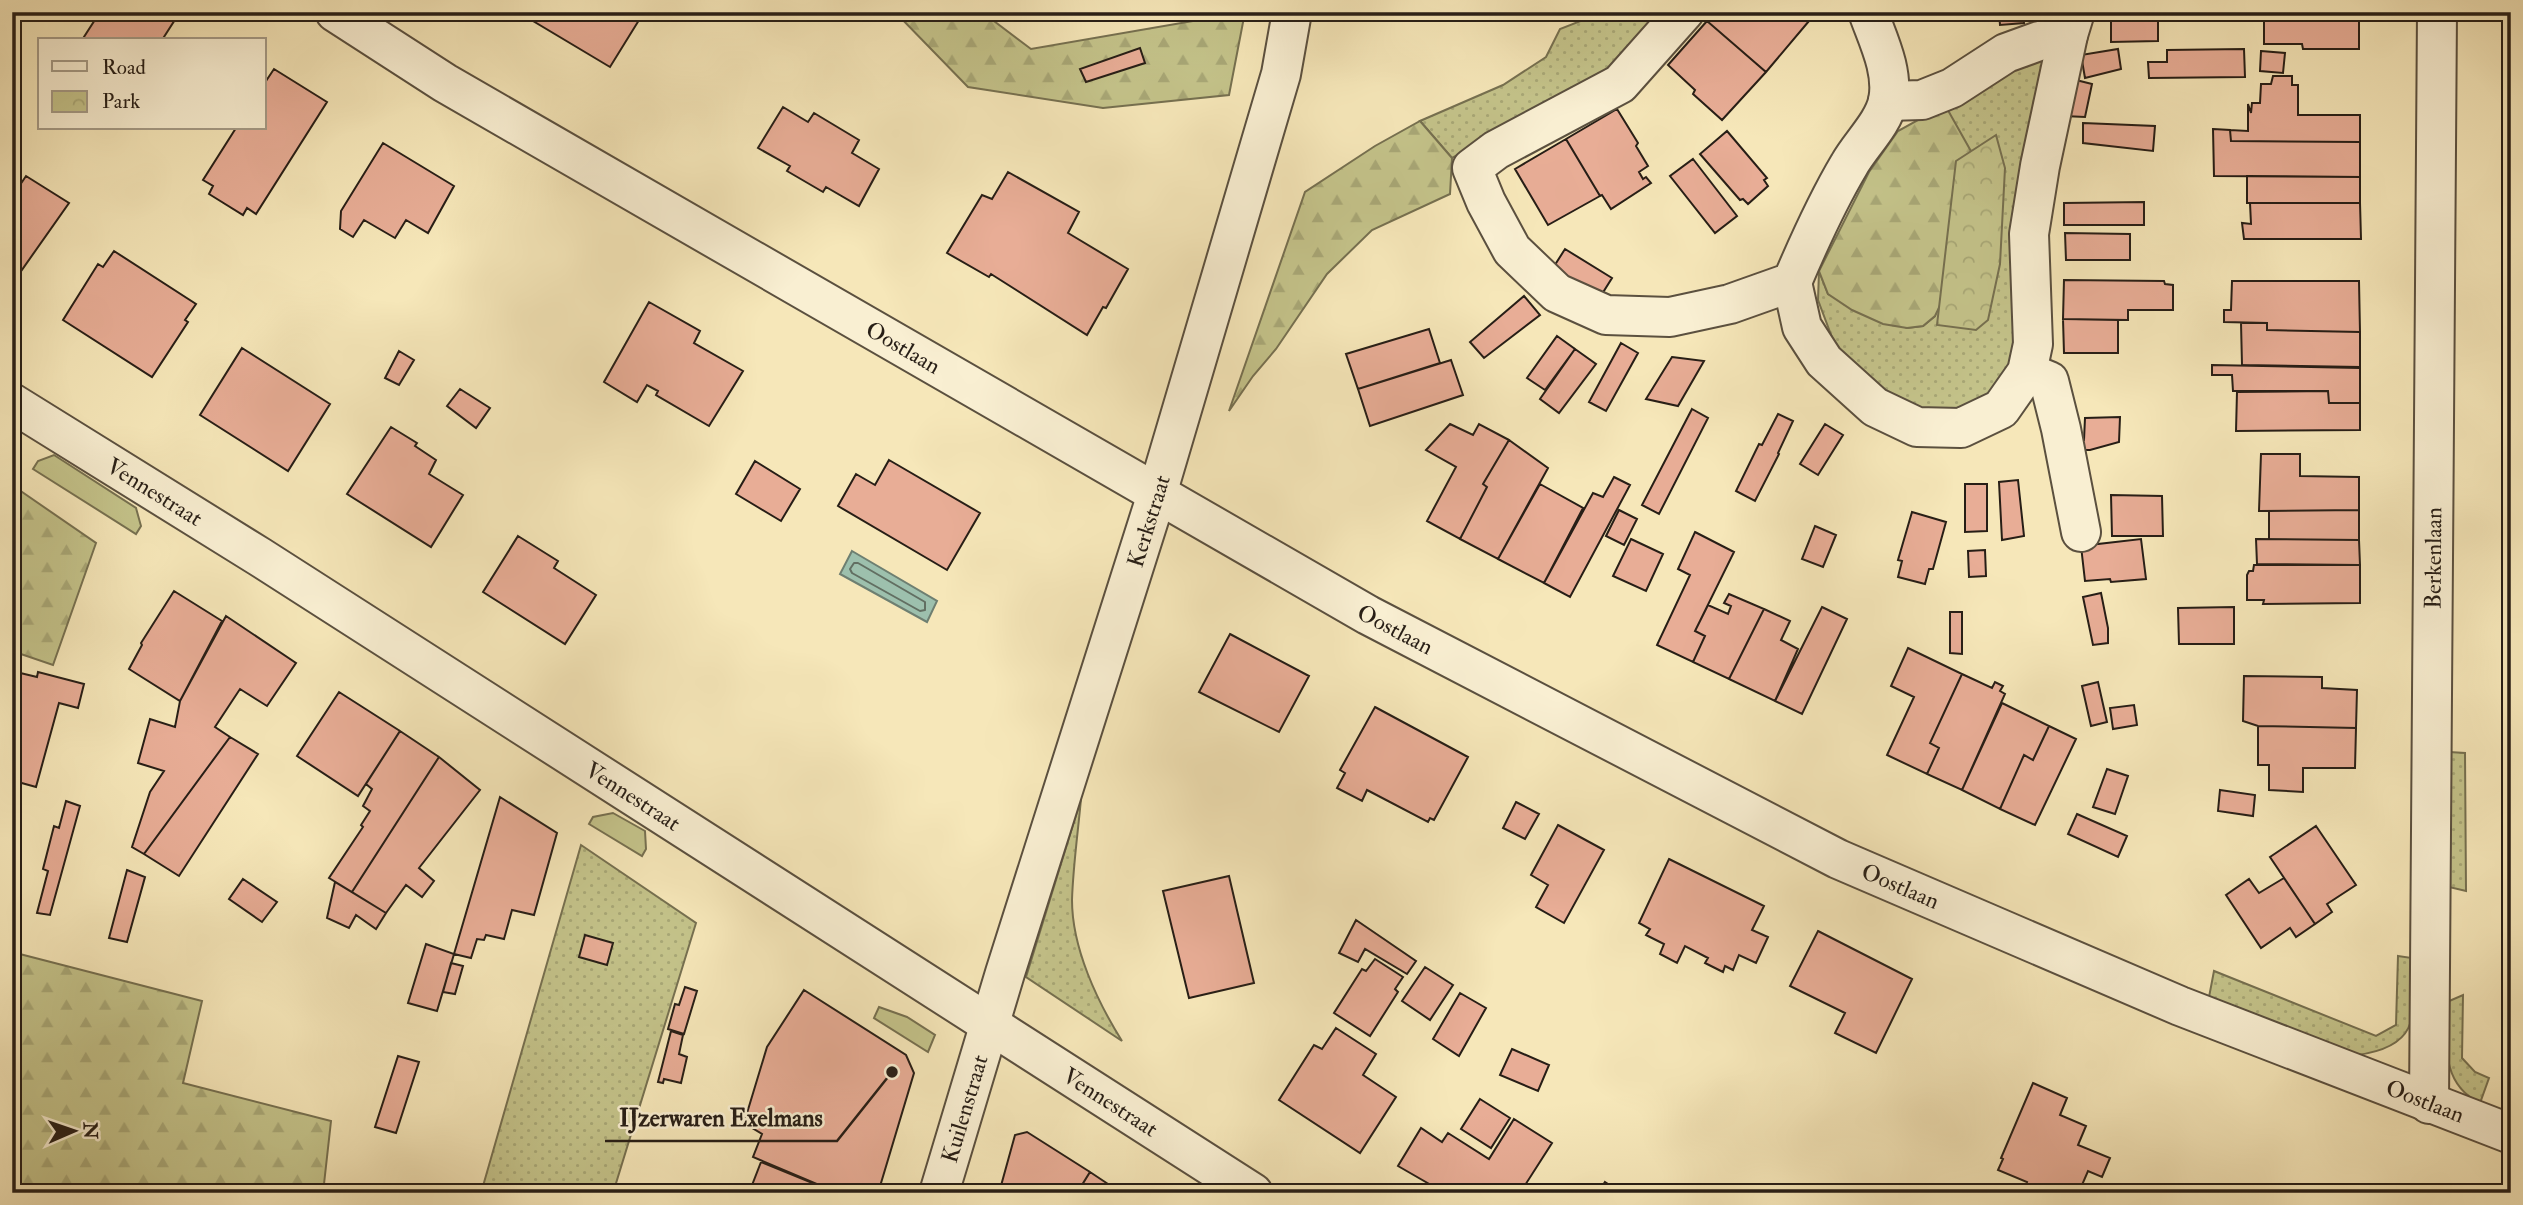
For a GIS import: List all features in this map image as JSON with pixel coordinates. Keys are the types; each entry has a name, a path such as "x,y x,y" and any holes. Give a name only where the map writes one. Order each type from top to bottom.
{"street":[{"name":"Oostlaan","path":"335,12 445,83 1368,615 1838,859 2180,1006 2511,1134"},
{"name":"Kerkstraat","path":"989,1025 1157,494 1281,74 1292,12"},
{"path":"1684,12 1620,84 1496,150 1472,168 1486,202 1512,250 1557,293 1606,315 1670,317 1730,304 1792,282"},
{"path":"1868,12 1888,71 1888,101 1880,118 1849,164 1812,235 1792,282 1802,327 1824,361 1875,407 1917,427 1961,428 2001,409 2027,372 2033,344 2029,234 2040,166 2072,24"},
{"name":"Berkenlaan","path":"2428,1104 2437,12"},
{"path":"1888,101 1922,100 1952,88 2006,53 2039,41 2072,24"},
{"path":"2027,372 2049,382 2081,532"},
{"name":"Vennestraat","path":"12,403 260,557 1253,1193"},
{"name":"Kuilenstraat","path":"939,1193 989,1025"}],"green space":[{"path":"895,12 982,12 1031,49 1245,12 1229,95 1103,108 968,87"},
{"path":"1596,12 1669,12 1595,81 1452,158 1420,121 1503,85 1546,57 1560,29 1591,17"},
{"path":"2050,49 2017,359 1996,396 1971,413 1921,413 1862,378 1833,340 1818,300 1819,271 1828,294 1907,328 1923,326 1935,316 1945,105"},
{"path":"1945,105 1972,153 1946,293 1935,316 1923,326 1907,328 1883,324 1852,310 1828,294 1819,271 1869,172 1898,131"},
{"path":"1420,121 1452,158 1450,194 1372,230 1327,274 1276,349 1229,411 1305,192 1375,146"},
{"path":"1996,135 2005,168 2000,264 1988,320 1976,330 1937,325 1956,161"},
{"path":"54,455 136,508 141,526 136,534 33,469 38,461"},
{"path":"12,485 96,543 53,665 12,651"},
{"path":"2449,752 2465,753 2466,891 2449,887"},
{"path":"1081,799 1072,900 1076,937 1088,973 1122,1041 1026,977"},
{"path":"613,813 645,831 646,849 642,856 589,824 593,817"},
{"path":"581,845 696,923 613,1193 481,1193"},
{"path":"12,952 202,1001 183,1083 331,1121 323,1193 12,1193"},
{"path":"2398,956 2412,958 2414,994 2410,1023 2394,1044 2357,1055 2209,997 2214,971 2376,1036 2396,1025"},
{"path":"2463,995 2462,1058 2475,1072 2489,1078 2480,1103 2467,1095 2458,1084 2448,1060 2447,1002"},
{"path":"879,1007 907,1017 935,1035 928,1052 874,1018"}],"water":[{"path":"852,551 937,601 927,622 840,574"}],"building":[{"path":"100,12 173,12 178,15 163,38 83,38"},
{"path":"518,12 644,12 610,67"},
{"path":"1715,12 1799,12 1809,21 1766,72 1707,21"},
{"path":"1909,12 1936,12 1935,20 1909,19"},
{"path":"1999,12 2023,12 2024,23 2000,25"},
{"path":"2264,12 2359,12 2359,49 2303,49 2302,44 2264,44"},
{"path":"2158,14 2158,41 2111,42 2111,16"},
{"path":"1707,21 1766,72 1722,120 1693,94 1695,90 1668,65"},
{"path":"1140,48 1145,63 1086,82 1080,69"},
{"path":"2118,49 2121,69 2085,78 2081,55"},
{"path":"2244,49 2245,77 2149,78 2148,62 2167,62 2167,50"},
{"path":"2261,51 2285,53 2283,73 2260,71"},
{"path":"274,69 327,102 256,214 247,208 243,215 209,194 213,186 203,180 235,130 266,130 266,81"},
{"path":"2273,76 2292,76 2292,85 2298,85 2298,115 2360,115 2360,142 2231,141 2230,130 2248,131 2248,104 2251,113 2252,103 2260,103 2261,84 2271,84"},
{"path":"2072,79 2092,84 2085,117 2064,116"},
{"path":"783,107 808,122 814,113 859,140 852,153 879,169 859,206 826,187 823,192 787,171 790,166 758,148"},
{"path":"1617,109 1638,143 1636,146 1648,166 1639,172 1643,179 1646,177 1651,183 1611,209 1602,195 1600,196 1566,139"},
{"path":"2083,123 2155,126 2153,151 2083,143"},
{"path":"2213,129 2230,130 2231,141 2360,142 2360,177 2214,176"},
{"path":"1727,131 1767,178 1764,180 1768,186 1748,204 1743,199 1740,200 1700,154"},
{"path":"1566,139 1600,196 1548,225 1515,169"},
{"path":"383,143 454,186 428,233 406,220 395,238 364,220 353,237 340,229 341,211"},
{"path":"1693,159 1737,216 1715,233 1670,176"},
{"path":"1008,172 1079,212 1068,233 1128,269 1087,335 991,274 989,277 947,253 982,195 992,199"},
{"path":"26,176 69,203 12,284 12,197"},
{"path":"2247,176 2360,177 2360,203 2247,203"},
{"path":"2144,202 2144,225 2064,225 2064,203"},
{"path":"2250,203 2360,203 2361,239 2244,239 2242,223 2251,224"},
{"path":"2065,233 2130,234 2130,260 2066,260"},
{"path":"1565,249 1612,278 1602,294 1587,289 1553,268"},
{"path":"114,251 196,304 185,320 188,322 152,377 63,320 98,264 103,267"},
{"path":"2064,280 2164,281 2165,284 2173,285 2173,310 2128,310 2128,320 2063,319"},
{"path":"2232,281 2359,281 2360,332 2267,330 2267,323 2224,322 2224,310 2231,310"},
{"path":"1524,296 1540,315 1484,358 1470,342"},
{"path":"649,302 700,331 694,343 743,371 709,426 656,395 658,391 647,385 637,402 604,382"},
{"path":"2063,319 2118,320 2118,353 2064,353"},
{"path":"2241,323 2267,323 2267,330 2360,332 2360,367 2242,365"},
{"path":"1429,329 1440,363 1358,389 1346,354"},
{"path":"1557,336 1575,349 1545,390 1527,378"},
{"path":"1621,343 1638,353 1606,411 1589,402"},
{"path":"242,348 330,404 288,471 200,415"},
{"path":"1575,349 1596,364 1559,413 1540,399"},
{"path":"399,351 414,360 399,385 385,378"},
{"path":"1672,357 1704,361 1678,406 1646,399"},
{"path":"1451,360 1463,395 1370,426 1358,389"},
{"path":"2212,365 2360,368 2360,403 2329,403 2328,391 2233,391 2232,375 2212,375"},
{"path":"460,389 490,408 476,428 447,406"},
{"path":"2328,391 2329,403 2360,403 2360,430 2236,431 2237,392"},
{"path":"1692,409 1708,418 1659,514 1642,505"},
{"path":"1778,414 1793,421 1755,501 1736,491 1759,444 1762,445"},
{"path":"2120,417 2119,442 2090,450 2078,450 2078,440 2084,440 2085,418"},
{"path":"1450,424 1473,435 1479,424 1509,440 1483,484 1487,487 1460,539 1427,521 1456,467 1426,450"},
{"path":"1825,424 1843,435 1818,475 1800,464"},
{"path":"391,427 417,443 415,446 436,460 429,474 463,495 431,547 347,494"},
{"path":"1509,440 1548,468 1498,559 1460,539 1487,487 1483,484"},
{"path":"2261,454 2300,454 2300,476 2359,477 2359,510 2259,511"},
{"path":"889,460 980,513 947,570 838,506 856,474 875,485"},
{"path":"755,461 800,489 781,521 736,494"},
{"path":"1614,477 1630,485 1570,597 1544,583 1593,493 1603,497"},
{"path":"2018,480 2024,536 2002,540 1999,482"},
{"path":"1540,484 1583,508 1544,583 1498,559"},
{"path":"1965,484 1987,484 1987,531 1965,532"},
{"path":"2111,495 2162,496 2163,536 2112,536"},
{"path":"1619,510 1637,519 1624,545 1606,536"},
{"path":"2359,510 2359,540 2269,539 2269,511"},
{"path":"1912,512 1946,522 1933,569 1929,569 1925,584 1898,577 1902,561 1898,560"},
{"path":"1815,526 1836,535 1823,567 1802,559"},
{"path":"1695,532 1734,552 1695,631 1705,636 1693,662 1657,645 1690,575 1678,569"},
{"path":"518,536 558,561 554,568 596,595 565,644 483,592"},
{"path":"1631,539 1663,554 1646,591 1613,576"},
{"path":"2141,539 2146,579 2085,581 2081,546"},
{"path":"2256,539 2359,540 2360,565 2257,564"},
{"path":"1985,550 1986,576 1969,577 1968,551"},
{"path":"2254,565 2360,565 2360,603 2263,604 2264,600 2247,600 2247,575 2249,571 2253,571"},
{"path":"174,591 222,621 180,701 129,669 141,643"},
{"path":"2101,593 2108,643 2093,645 2083,597"},
{"path":"1729,594 1764,609 1729,679 1693,662 1705,636 1695,631 1708,605 1728,614 1731,606 1724,603"},
{"path":"1822,607 1847,619 1802,714 1775,701"},
{"path":"2234,607 2234,644 2179,644 2178,608"},
{"path":"1764,609 1790,621 1781,640 1798,649 1775,701 1729,679"},
{"path":"1950,612 1962,612 1962,654 1950,653"},
{"path":"226,616 296,663 267,706 240,689 215,727 230,737 144,854 132,847 150,792 164,771 138,763 150,719 175,727 180,701"},
{"path":"1230,634 1309,676 1279,732 1199,692"},
{"path":"1908,648 1962,674 1930,743 1939,748 1927,774 1887,755 1914,697 1891,686"},
{"path":"12,671 37,677 38,672 84,684 78,708 59,703 36,787 18,782 16,787 12,786"},
{"path":"1962,674 1992,688 1995,682 2003,686 2000,691 2005,694 1962,790 1927,774 1939,748 1930,743"},
{"path":"2244,676 2322,677 2322,688 2357,690 2356,728 2258,726 2243,721"},
{"path":"2098,682 2107,722 2091,726 2082,686"},
{"path":"339,692 400,731 358,796 297,756"},
{"path":"2002,703 2049,726 2033,760 2024,755 2000,809 1962,790"},
{"path":"2134,705 2137,725 2113,729 2110,708"},
{"path":"1375,707 1468,757 1434,820 1430,818 1428,822 1367,790 1362,801 1337,788 1345,773 1340,770"},
{"path":"2049,726 2076,739 2035,825 2000,809 2024,755 2033,760"},
{"path":"2258,726 2356,728 2355,768 2303,768 2303,792 2269,790 2269,765 2258,765"},
{"path":"400,731 439,757 352,892 329,878 363,827 361,825 370,811 363,806 372,789 366,784"},
{"path":"230,737 258,754 179,876 144,854"},
{"path":"439,757 480,790 419,868 434,881 422,897 406,885 386,913 352,892"},
{"path":"2107,769 2128,776 2115,814 2093,807"},
{"path":"2220,790 2255,795 2253,816 2218,811"},
{"path":"500,797 557,833 534,915 512,910 504,939 486,935 484,940 477,939 471,958 454,954"},
{"path":"66,801 80,806 50,915 37,913 48,871 43,869 54,826 59,828"},
{"path":"1516,802 1539,814 1525,839 1503,828"},
{"path":"2077,814 2127,836 2118,857 2068,834"},
{"path":"1558,825 1604,850 1564,923 1536,907 1548,885 1531,875"},
{"path":"2316,826 2356,885 2327,904 2332,912 2315,924 2270,857"},
{"path":"1669,859 1764,906 1752,930 1768,937 1756,963 1739,955 1733,970 1725,966 1723,972 1705,963 1708,958 1685,946 1677,963 1660,954 1664,944 1646,935 1650,929 1639,923"},
{"path":"127,870 145,877 127,942 109,938"},
{"path":"1229,876 1254,983 1189,998 1163,891"},
{"path":"2284,878 2315,924 2296,937 2290,928 2261,948 2226,895 2249,879 2259,893"},
{"path":"243,879 277,902 262,922 229,899"},
{"path":"335,882 386,913 376,929 356,915 349,928 327,918"},
{"path":"1356,920 1416,961 1407,974 1365,949 1358,962 1339,953"},
{"path":"1818,931 1912,979 1876,1053 1835,1033 1845,1013 1790,986"},
{"path":"585,935 613,943 607,965 579,957"},
{"path":"426,944 454,954 437,1011 408,1003"},
{"path":"1375,959 1403,977 1395,989 1398,992 1370,1036 1334,1013 1362,969 1366,971"},
{"path":"451,963 463,966 455,994 443,992"},
{"path":"1425,967 1453,985 1430,1020 1402,1001"},
{"path":"685,987 697,991 684,1034 668,1029 675,1004 679,1005"},
{"path":"804,990 906,1055 914,1073 878,1193 838,1193 753,1157 762,1134 744,1123 767,1047"},
{"path":"1460,993 1486,1008 1459,1056 1433,1039"},
{"path":"1336,1028 1376,1054 1363,1075 1396,1097 1360,1153 1279,1100 1314,1045 1322,1049"},
{"path":"671,1031 683,1035 679,1054 687,1057 681,1083 664,1079 663,1083 658,1082"},
{"path":"1512,1049 1549,1065 1538,1091 1500,1075"},
{"path":"398,1056 419,1062 396,1133 375,1127"},
{"path":"2033,1083 2067,1098 2060,1115 2086,1126 2078,1145 2110,1158 2102,1177 2088,1171 2079,1192 2030,1193 2024,1190 2027,1182 1998,1170"},
{"path":"1480,1099 1510,1118 1491,1148 1461,1129"},
{"path":"1514,1119 1552,1143 1520,1193 1445,1193 1398,1166 1421,1128 1442,1142 1448,1133 1489,1159"},
{"path":"1027,1132 1090,1172 1077,1193 999,1193 1015,1135"},
{"path":"761,1162 837,1193 749,1193"},
{"path":"1090,1172 1111,1186 1107,1193 1077,1193"},
{"path":"1605,1182 1622,1193 1598,1193"}],"place":[{"name":"IJzerwaren Exelmans","path":"892,1072"}]}
